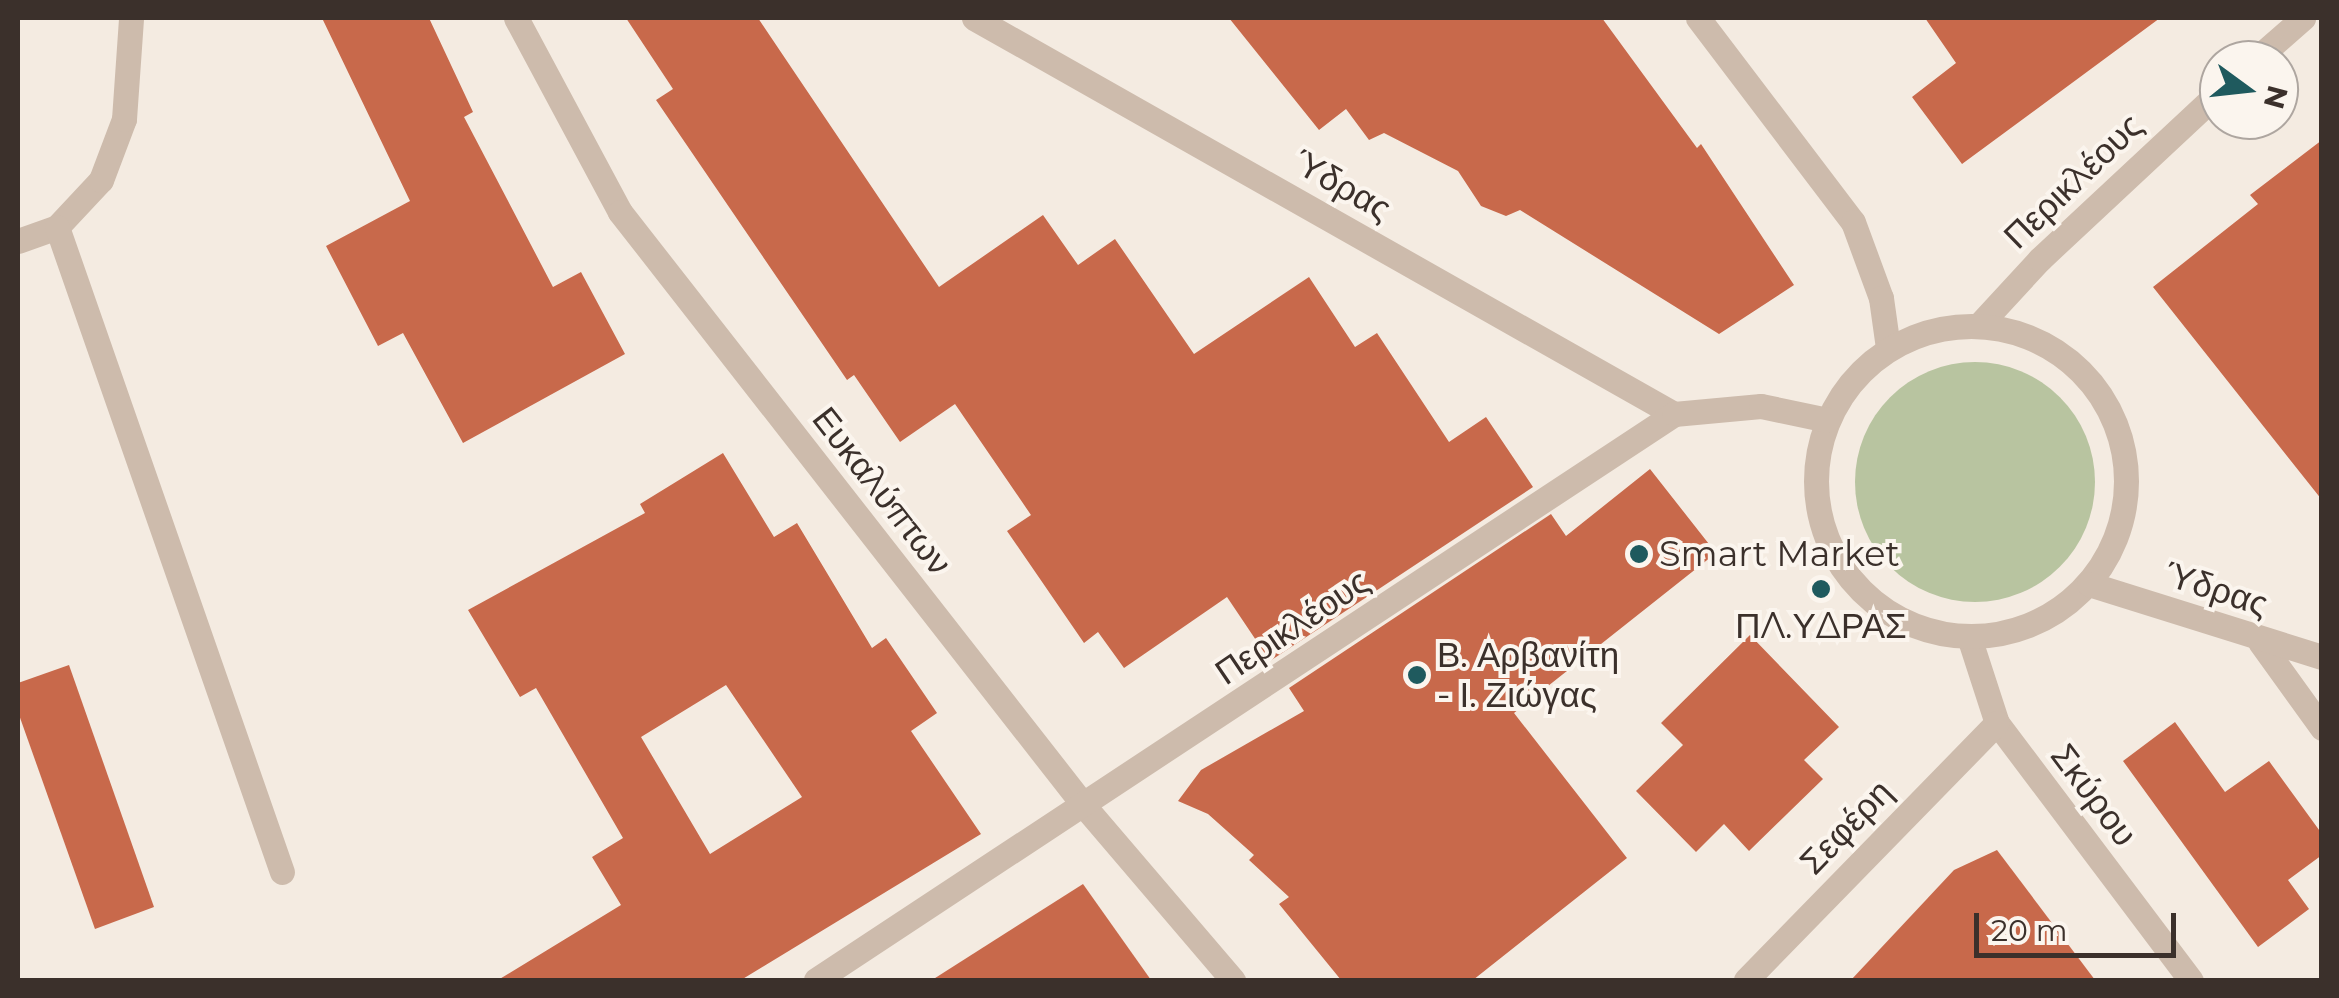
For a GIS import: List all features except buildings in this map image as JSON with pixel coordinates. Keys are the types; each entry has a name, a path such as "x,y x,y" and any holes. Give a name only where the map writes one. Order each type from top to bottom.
{"street":[{"path":"18,242 57,227 101,180 124,119 131,18"},
{"name":"Ευκαλύπτων","path":"516,18 620,212 1085,807 1233,980"},
{"name":"Ύδρας","path":"974,18 1674,414"},
{"path":"1698,18 1853,222 1873,270 1888,348"},
{"path":"2278,40 2303,18"},
{"name":"Περικλέους","path":"1980,324 2040,259 2199,111"},
{"path":"57,227 282,872"},
{"path":"1980,324 2036,338 2083,371 2116,420 2127,477 2117,534 2089,584 2054,613 2013,632 1968,637 1926,630 1887,612 1854,584 1830,548 1818,506 1816,462 1828,420 1852,379 1888,348 1932,329 1980,324"},
{"name":"Περικλέους","path":"816,980 1085,807 1674,414 1762,406 1828,420"},
{"name":"Ύδρας","path":"2089,584 2260,642 2322,657"},
{"name":"Σκύρου","path":"1968,637 1997,723 2191,980"},
{"path":"2260,642 2322,728"},
{"name":"Σεφέρη","path":"1746,980 1997,723"}],"green space":[{"path":"1975,362 2021,371 2060,397 2086,436 2095,482 2086,528 2060,567 2021,593 1975,602 1929,593 1890,567 1864,528 1855,482 1864,436 1890,397 1929,371"}],"place":[{"name":"Smart Market","path":"1639,554"},
{"name":"ΠΛ.ΥΔΡΑΣ","path":"1821,589"},
{"name":"Β. Αρβανίτη - Ι. Ζιώγας","path":"1417,675"}]}
